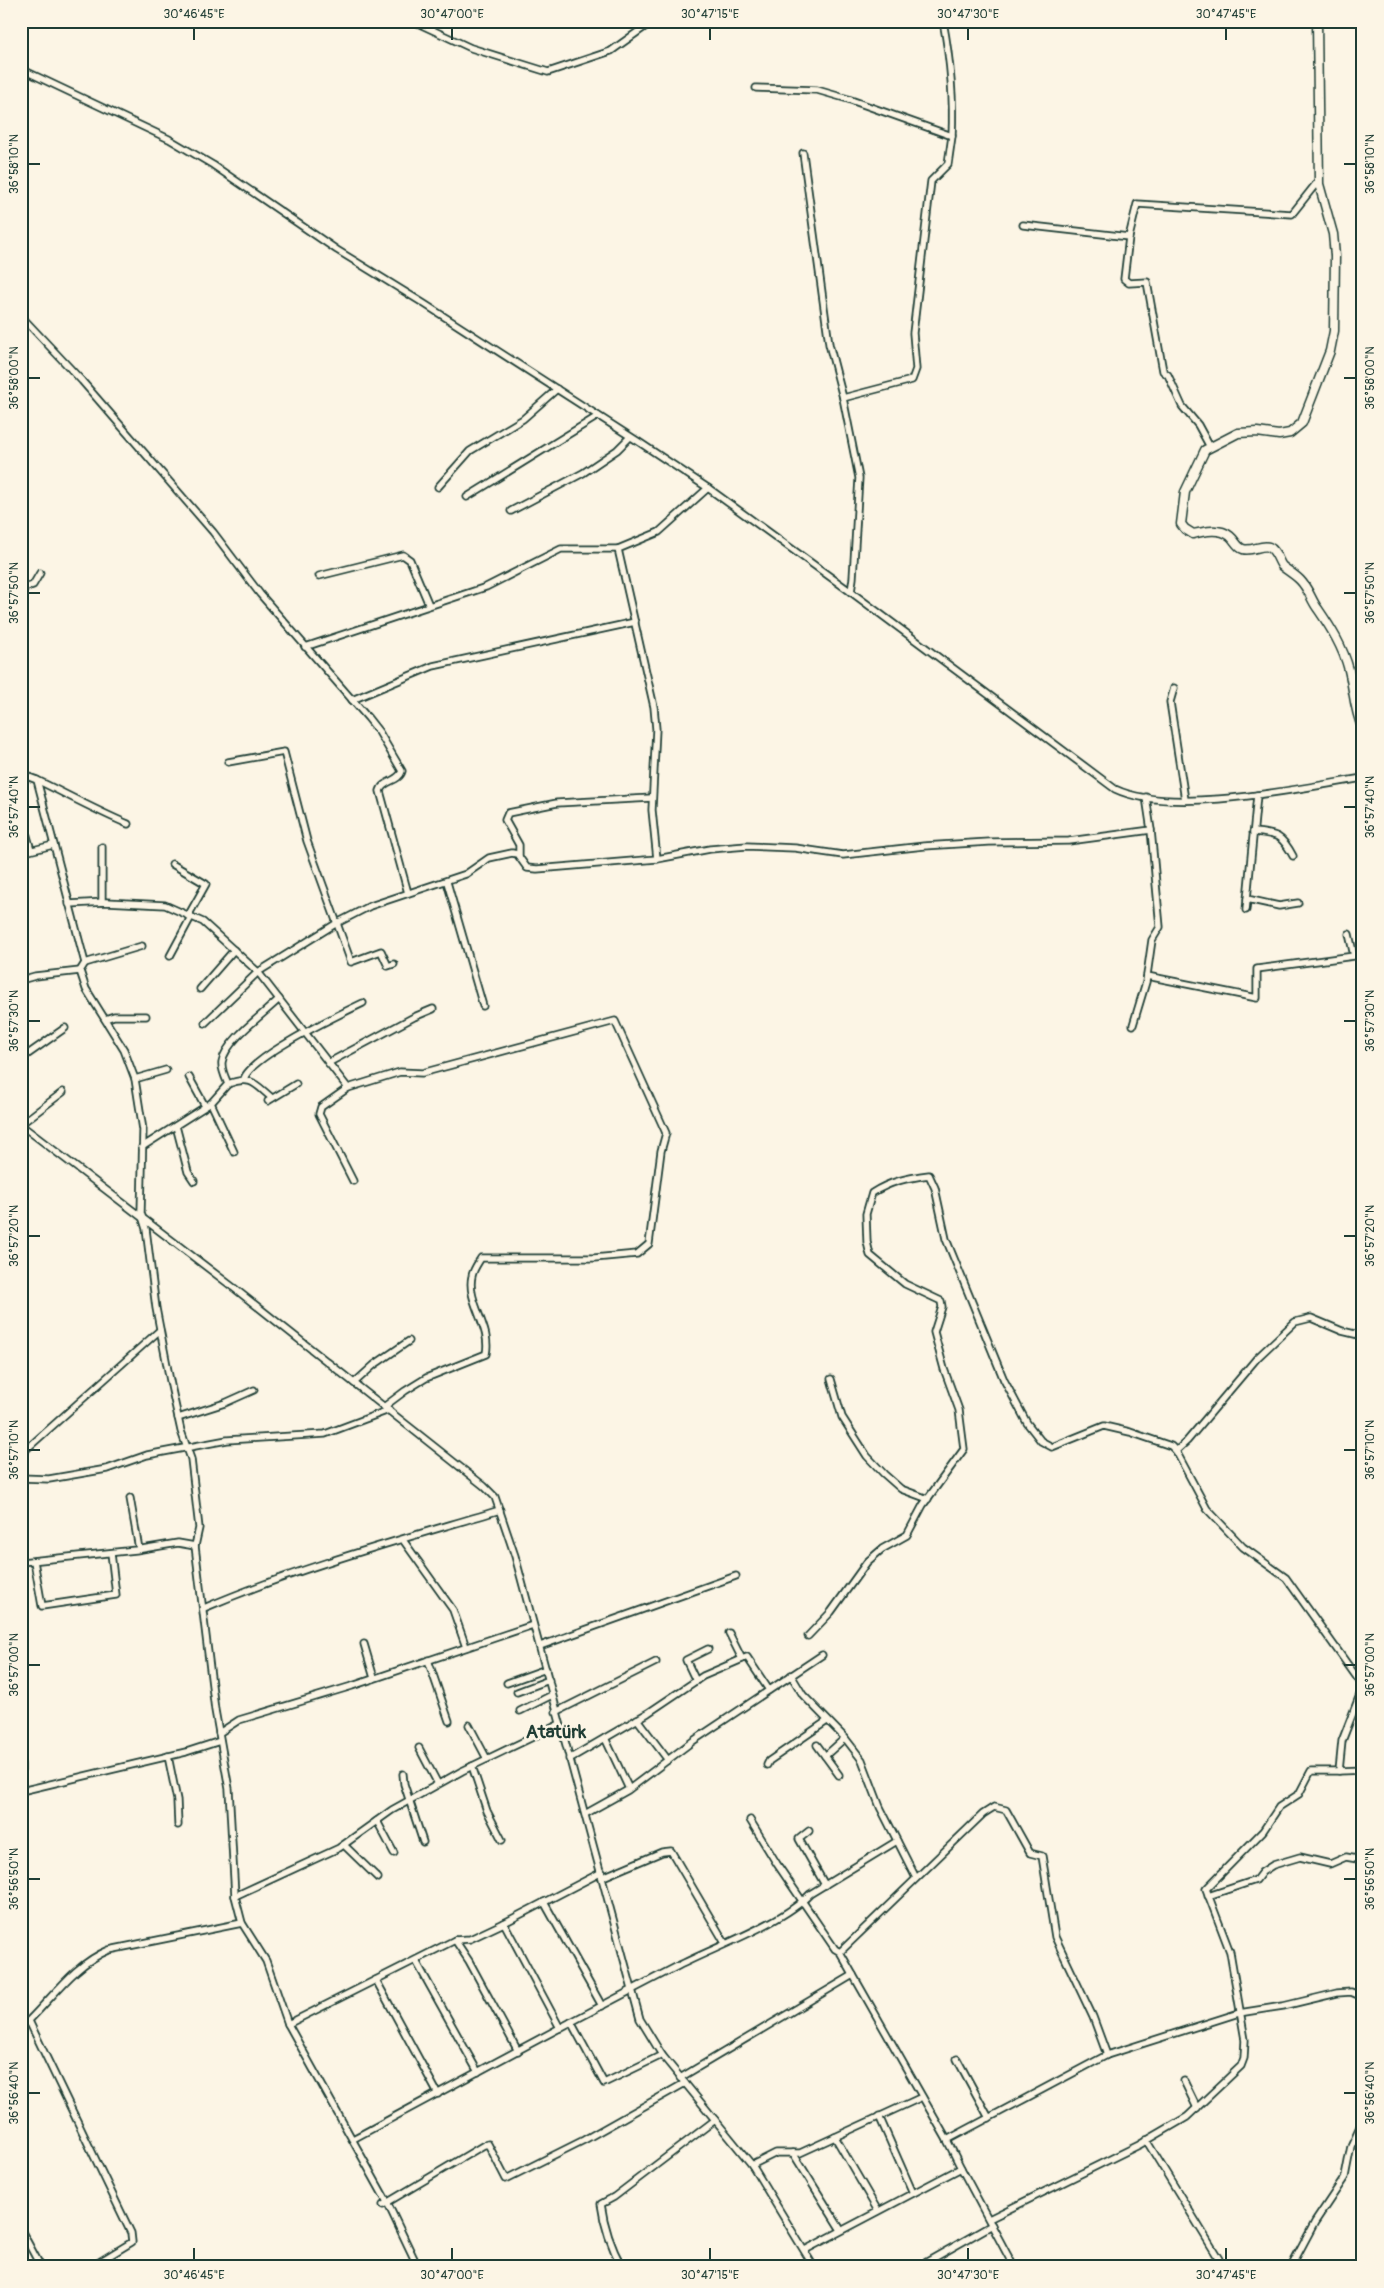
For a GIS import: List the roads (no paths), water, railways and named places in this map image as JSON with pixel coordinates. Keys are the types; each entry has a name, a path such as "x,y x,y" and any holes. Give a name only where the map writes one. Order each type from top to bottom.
{"street":[{"path":"413,21 471,48 548,72 611,51 653,21"},
{"path":"843,398 912,380 916,369 913,333 931,181 948,164 952,136 953,110 943,21"},
{"path":"1317,21 1319,180 1333,234 1334,331 1330,351 1302,423 1290,433 1238,433 1205,450 1184,492 1181,524 1185,529 1194,534 1205,531 1221,532 1230,536 1241,548 1246,550 1272,548 1281,565 1307,588 1318,609 1329,623 1348,668 1355,709 1363,729"},
{"path":"21,69 169,140 213,166 337,250 423,302 708,488 1115,789 1128,795 1185,800 1257,795 1363,778"},
{"path":"756,88 817,90 952,136"},
{"path":"802,153 829,344 843,398 859,478 851,592"},
{"path":"1210,447 1198,425 1182,406 1168,375 1163,371 1147,282 1129,284 1124,279 1129,237 1137,204 1292,214 1319,180"},
{"path":"1023,225 1129,237"},
{"path":"21,316 82,380 213,532 260,594 379,732 402,771 399,776 382,785 380,791 408,893"},
{"path":"438,487 470,451 523,418 557,389"},
{"path":"467,497 598,416"},
{"path":"511,511 583,472 617,450 630,437"},
{"path":"305,647 486,586 561,549 618,549 659,532 708,488"},
{"path":"618,549 654,707 656,730 652,798 657,858"},
{"path":"319,576 403,555 410,560 429,605"},
{"path":"21,589 33,585 40,572"},
{"path":"352,700 433,666 635,622"},
{"path":"1174,688 1170,702 1185,800"},
{"path":"228,762 284,752 307,841 351,962 381,951 388,966 394,964"},
{"path":"21,774 37,780 96,811 128,824"},
{"path":"37,780 85,963"},
{"path":"1246,910 1257,795"},
{"path":"1133,1025 1146,976 1152,940 1160,927 1146,797"},
{"path":"519,856 516,837 504,820 508,813 558,803 652,798"},
{"path":"21,815 31,850"},
{"path":"205,1023 258,972 337,923 370,906 447,882 466,874 489,858 512,853 519,856 527,868 537,869 657,858 710,849 747,846 795,848 843,856 924,846 989,842 1070,841 1151,830"},
{"path":"1254,832 1276,835 1284,842 1293,856"},
{"path":"21,853 53,845"},
{"path":"102,847 102,902"},
{"path":"170,956 206,884 172,864"},
{"path":"447,882 483,1006"},
{"path":"1247,899 1279,906 1298,903"},
{"path":"69,904 102,902 165,905 203,922 258,972 348,1088"},
{"path":"1146,976 1257,998 1257,969 1354,956 1349,934"},
{"path":"80,971 85,963 142,946"},
{"path":"200,989 234,950"},
{"path":"21,980 34,976 80,971"},
{"path":"80,971 86,989 124,1050 135,1079 143,1130 141,1213 148,1239 160,1330 178,1418 191,1459 199,1528 195,1546 220,1741 229,1789 234,1896 242,1923 266,1961 288,2024 353,2139 418,2267"},
{"path":"228,1084 222,1069 226,1048 279,1000"},
{"path":"244,1079 252,1066 304,1031 363,1002"},
{"path":"328,1063 432,1009"},
{"path":"105,1019 114,1016 146,1016"},
{"path":"21,1478 49,1479 107,1470 147,1455 186,1446 227,1440 325,1434 387,1408 405,1391 426,1378 486,1354 485,1334 473,1292 472,1276 481,1258 594,1258 637,1254 649,1244 661,1151 666,1133 615,1021 422,1073 400,1072 348,1088 321,1107 318,1114 353,1181"},
{"path":"21,1059 65,1028"},
{"path":"135,1079 166,1070"},
{"path":"189,1077 208,1104 234,1152"},
{"path":"142,1147 208,1104 228,1084 244,1079 250,1081 270,1099 296,1084"},
{"path":"63,1092 21,1125 387,1408 495,1496 515,1556 540,1646 556,1712 602,1874 640,2019 662,2055 752,2165 814,2267"},
{"path":"176,1126 188,1172 194,1181"},
{"path":"808,1636 831,1612 867,1562 882,1549 907,1535 928,1498 964,1449 959,1410 944,1369 934,1332 942,1307 941,1301 905,1284 870,1255 867,1242 866,1214 872,1193 887,1184 902,1179 929,1175 935,1188 946,1239 1004,1380 1027,1423 1040,1441 1052,1447 1104,1426 1171,1446 1176,1451 1208,1509 1242,1547 1286,1578 1363,1687 1342,1741 1339,1772"},
{"path":"1176,1451 1188,1441 1257,1358 1292,1324 1306,1318 1312,1318 1342,1331 1363,1336"},
{"path":"21,1454 160,1330"},
{"path":"354,1383 374,1365 409,1341"},
{"path":"831,1379 842,1417 867,1456 901,1489 928,1498"},
{"path":"178,1418 224,1403 254,1390"},
{"path":"130,1498 139,1549"},
{"path":"204,1608 249,1589 345,1556 500,1510"},
{"path":"403,1540 453,1610 466,1647"},
{"path":"21,1562 111,1553 178,1543 195,1546"},
{"path":"34,1561 42,1606 116,1595 111,1553"},
{"path":"540,1646 736,1576"},
{"path":"219,1733 239,1720 374,1678 533,1624"},
{"path":"729,1633 742,1659"},
{"path":"364,1644 374,1678"},
{"path":"696,1680 686,1660 708,1649"},
{"path":"585,1814 629,1789 822,1654"},
{"path":"569,1759 696,1680 747,1657 769,1690"},
{"path":"428,1660 449,1721"},
{"path":"556,1712 656,1662"},
{"path":"507,1683 546,1669"},
{"path":"791,1675 803,1695 845,1738 862,1760 880,1807 916,1878"},
{"path":"517,1692 548,1680"},
{"path":"520,1711 552,1695"},
{"path":"636,1719 668,1760"},
{"path":"767,1766 827,1721"},
{"path":"234,1896 344,1845 409,1800 472,1766 560,1724"},
{"path":"469,1725 487,1759"},
{"path":"605,1738 629,1789"},
{"path":"825,1756 845,1738"},
{"path":"21,1791 168,1756 220,1741"},
{"path":"817,1745 838,1775"},
{"path":"420,1748 438,1784"},
{"path":"168,1756 177,1800 178,1825"},
{"path":"21,1764 21,1786"},
{"path":"472,1766 487,1811 502,1840"},
{"path":"918,2267 990,2222 1146,2140 1187,2116 1198,2108 1241,2066 1244,2058 1245,2040 1230,1952 1206,1890 1213,1880 1234,1862 1263,1831 1280,1807 1299,1794 1311,1771 1339,1772 1363,1770"},
{"path":"403,1774 409,1800 423,1842"},
{"path":"840,1952 983,1814 994,1807 1006,1810 1030,1853 1042,1856 1055,1937 1093,2017 1107,2055"},
{"path":"750,1820 835,1949 840,1952 947,2140 1014,2267"},
{"path":"377,1821 394,1853"},
{"path":"809,1831 799,1839 825,1885"},
{"path":"353,2139 632,1990 773,1920 803,1902 810,1894 897,1841"},
{"path":"344,1845 378,1878"},
{"path":"288,2024 455,1940 470,1939 504,1924 602,1874 662,1852 671,1851 725,1943"},
{"path":"1208,1896 1256,1880 1262,1872 1273,1865 1300,1857 1330,1864 1346,1857 1363,1860"},
{"path":"544,1902 602,2006"},
{"path":"21,2028 68,1978 98,1954 109,1950 242,1923"},
{"path":"504,1924 560,2028"},
{"path":"455,1940 469,1961 518,2050"},
{"path":"416,1961 478,2072"},
{"path":"680,2078 853,1975"},
{"path":"376,1980 438,2094"},
{"path":"947,2140 1107,2055 1239,2013 1283,2006 1337,1993 1351,1992 1363,1997"},
{"path":"29,2021 132,2233 132,2242 91,2267"},
{"path":"572,2022 604,2083 662,2055"},
{"path":"957,2059 989,2118"},
{"path":"1184,2081 1198,2108"},
{"path":"385,2203 488,2144 506,2178 584,2140 685,2083"},
{"path":"752,2165 776,2153 800,2153 922,2097"},
{"path":"879,2116 913,2193"},
{"path":"622,2267 614,2253 604,2225 601,2204 614,2197 715,2120"},
{"path":"1291,2267 1315,2222 1345,2177 1351,2146 1363,2120"},
{"path":"835,2137 878,2211"},
{"path":"1146,2140 1219,2259 1215,2267"},
{"path":"792,2153 841,2230"},
{"path":"805,2250 961,2168"},
{"path":"21,2230 41,2267"}],"district":[{"name":"Atatürk","path":"556,1732"}]}
